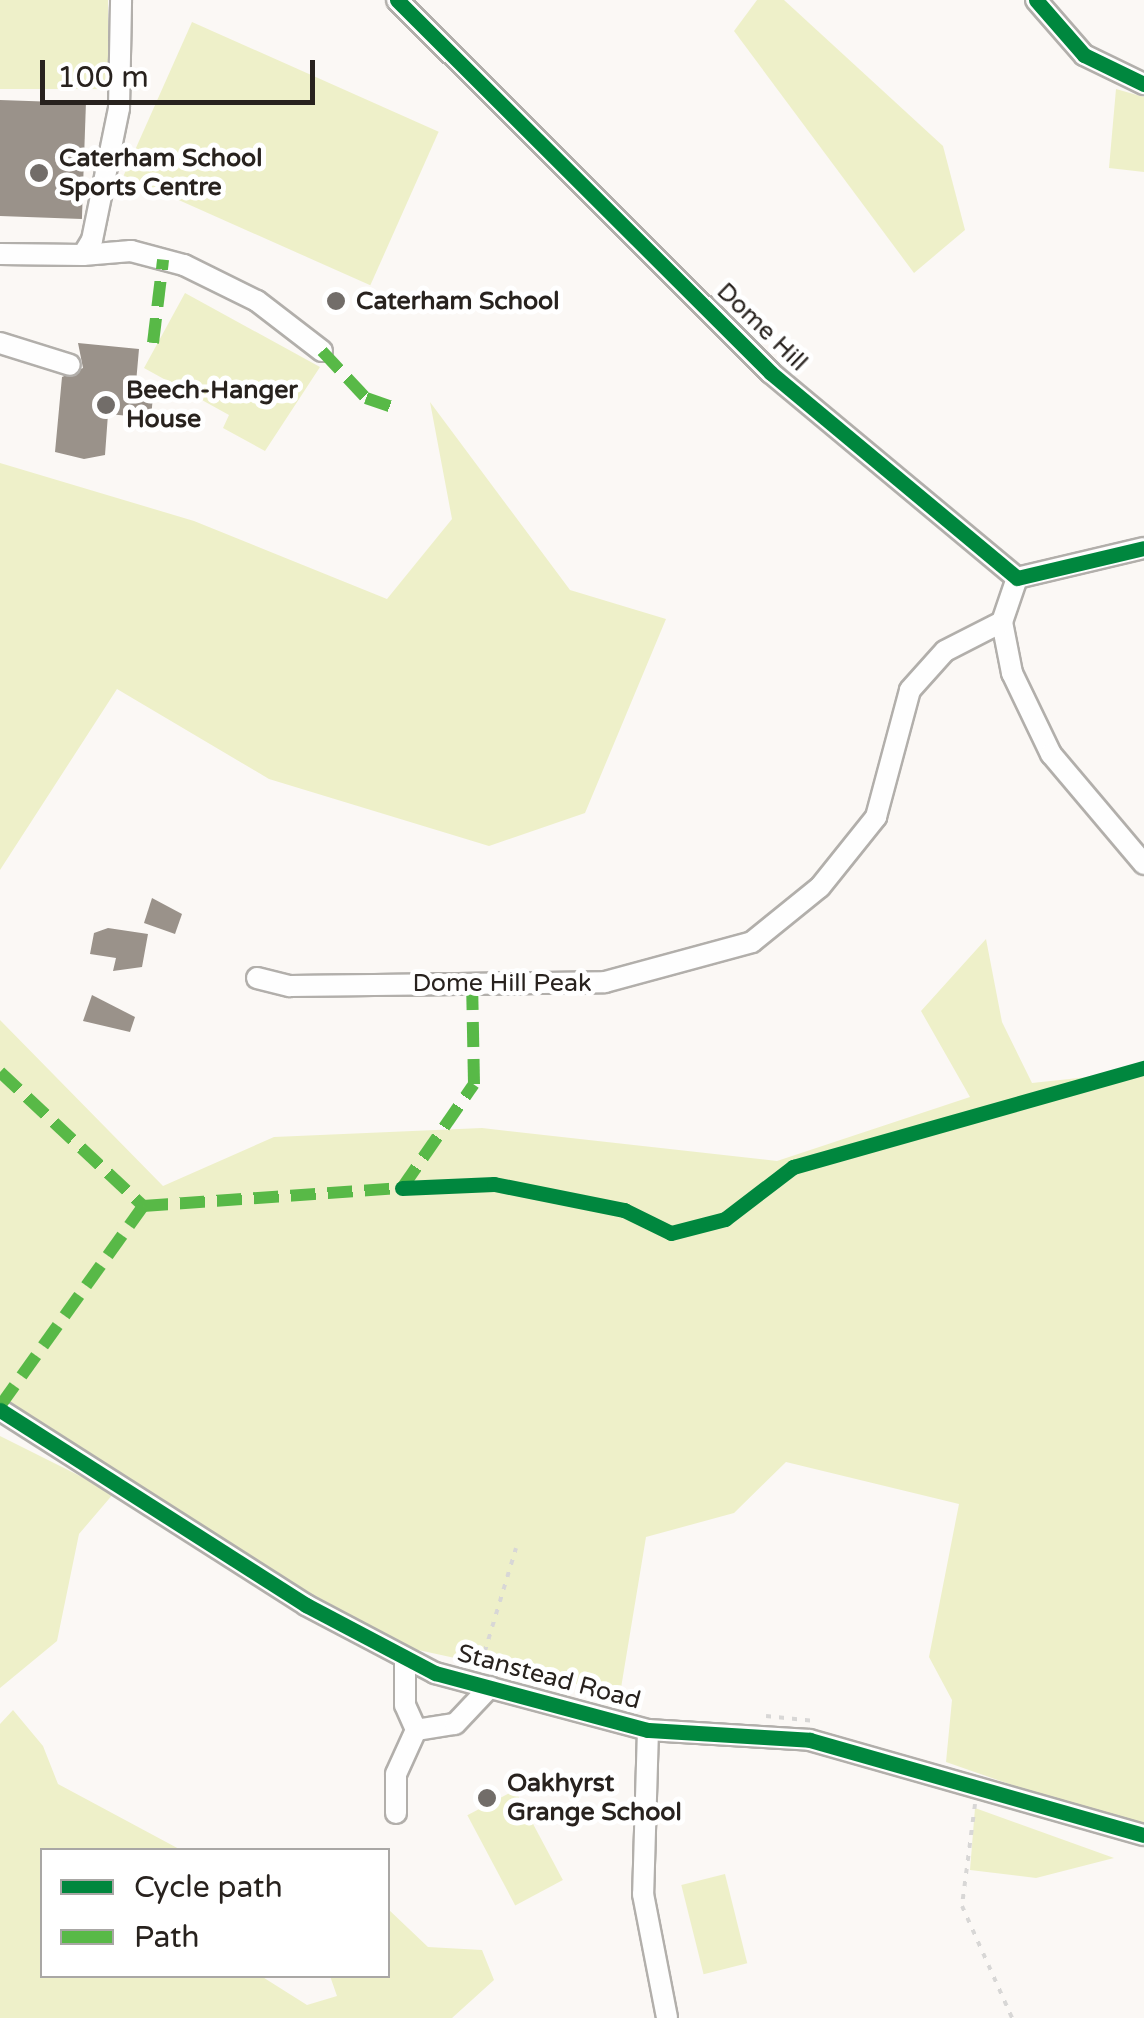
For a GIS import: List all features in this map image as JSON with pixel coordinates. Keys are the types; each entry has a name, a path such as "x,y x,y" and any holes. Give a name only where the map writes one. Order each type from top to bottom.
{"street":[{"path":"84,254 119,108 120,0"},
{"name":"Dome Hill","path":"397,0 771,373 1017,578"},
{"path":"1036,0 1084,55 1144,84"},
{"path":"0,254 131,251 184,265 257,302 322,350"},
{"path":"0,343 70,365"},
{"path":"1144,548 1017,578 1002,622 1012,673 1051,754 1144,864"},
{"name":"Dome Hill Peak","path":"257,978 290,986 605,982 752,942 820,887 876,816 910,690 945,651 1002,622"},
{"name":"Stanstead Road","path":"0,1410 405,1660 648,1730 810,1740 977,1794 1144,1835"},
{"path":"405,1660 404,1706 416,1730"},
{"path":"416,1730 455,1724 483,1685"},
{"path":"396,1814 396,1774 416,1730"},
{"path":"648,1730 643,1894 667,2018"}],"path":[{"path":"483,1685 516,1548"},
{"path":"977,1794 962,1906 1012,2018"}],"green space":[{"path":"0,0 108,0 108,89 0,89"},
{"path":"757,0 784,0 943,146 965,230 914,273 734,31"},
{"path":"192,22 439,132 370,285 124,175"},
{"path":"1116,89 1144,97 1144,172 1109,168"},
{"path":"185,293 320,367 265,451 223,428 229,415 144,368"},
{"path":"430,402 570,590 666,619 585,813 489,846 269,779 117,689 0,870 0,463 194,521 387,599 452,519"},
{"path":"986,939 1002,1022 1032,1083 1144,1071 1144,1831 946,1762 952,1700 929,1657 959,1504 786,1462 734,1513 646,1537 620,1694 409,1648 228,1547 0,1398 0,1020 163,1186 274,1137 482,1128 777,1161 970,1097 921,1011"},
{"path":"0,1436 114,1493 79,1534 57,1641 0,1688"},
{"path":"13,1710 43,1746 58,1784 177,1848 40,1848 40,1978 264,1978 307,2005 337,1996 331,1978 390,1978 390,1911 428,1947 482,1950 494,1980 452,2018 0,2018 0,1724"},
{"path":"515,1790 563,1880 515,1905 467,1815"},
{"path":"975,1808 1114,1858 1036,1878 970,1870"},
{"path":"725,1874 747,1963 704,1974 681,1885"}],"building":[{"name":"Caterham School Sports Centre","path":"0,100 86,103 82,219 0,216"},
{"name":"Beech-Hanger House","path":"78,343 139,349 135,394 153,396 151,418 108,414 105,455 84,459 55,452 62,377 83,368"},
{"path":"152,898 182,914 175,934 144,923"},
{"path":"108,928 148,934 142,967 113,971 116,958 90,954 94,933"},
{"path":"92,995 135,1017 130,1032 83,1021"}],"marked path":[{"path":"153,343 163,260"},
{"path":"322,351 366,398 395,408"},
{"path":"143,1206 402,1188 474,1084 472,982"},
{"path":"0,1072 143,1206"},
{"path":"0,1406 143,1206"}],"cycle path":[{"path":"397,0 771,373 1017,578 1144,548"},
{"path":"1036,0 1084,55 1144,84"},
{"path":"402,1188 494,1184 624,1210 671,1233 725,1219 793,1167 1144,1068"},
{"path":"0,1410 306,1605 435,1673 648,1730 810,1740 1144,1835"}],"place":[{"name":"Caterham School Sports Centre","path":"39,173"},
{"name":"Caterham School","path":"336,301"},
{"name":"Beech-Hanger House","path":"106,405"},
{"name":"Oakhyrst Grange School","path":"487,1798"}]}
